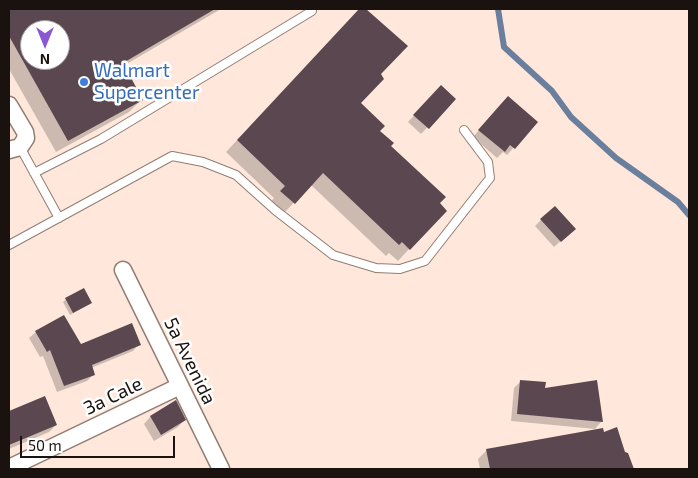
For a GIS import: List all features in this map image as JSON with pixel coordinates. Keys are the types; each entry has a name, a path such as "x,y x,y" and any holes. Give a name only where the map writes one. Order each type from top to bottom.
{"street":[{"path":"9,105 25,132 26,138 14,149"},
{"name":"5a Avenida","path":"123,270 221,469"},
{"name":"3a Cale","path":"9,468 180,386"}],"lane":[{"path":"34,173 101,139 312,11 312,9"},
{"path":"9,245 172,156 204,162 236,175 275,210 333,255 376,268 400,269 425,261 490,178 488,162 464,130"},
{"path":"14,149 34,173 58,218"}],"building":[{"name":"Walmart Supercenter","path":"9,9 215,9 123,63 143,100 68,141 28,70 70,70 70,20 20,20 20,56 9,36"},
{"path":"359,9 366,9 408,46 381,74 384,79 361,103 385,126 380,131 394,143 391,146 446,197 440,203 447,211 410,250 402,242 399,245 323,173 295,204 280,191 285,186 237,140"},
{"path":"441,85 456,99 429,129 413,115"},
{"path":"508,96 538,122 515,149 510,145 505,152 478,130"},
{"path":"555,206 576,229 561,242 540,219"},
{"path":"84,288 92,303 73,313 65,298"},
{"path":"64,315 81,344 132,323 141,345 92,365 95,375 64,386 50,350 47,352 35,331"},
{"path":"520,380 546,382 545,388 597,380 603,422 517,414"},
{"path":"45,396 57,425 9,445 9,411"},
{"path":"176,400 186,420 161,435 150,416"},
{"path":"617,427 625,452 628,453 634,469 490,469 486,449 603,428 604,432"}],"waterway":[{"path":"498,9 504,47 552,91 571,117 616,158 678,202 689,215"}],"place":[{"name":"Walmart Supercenter","path":"84,82"}]}
